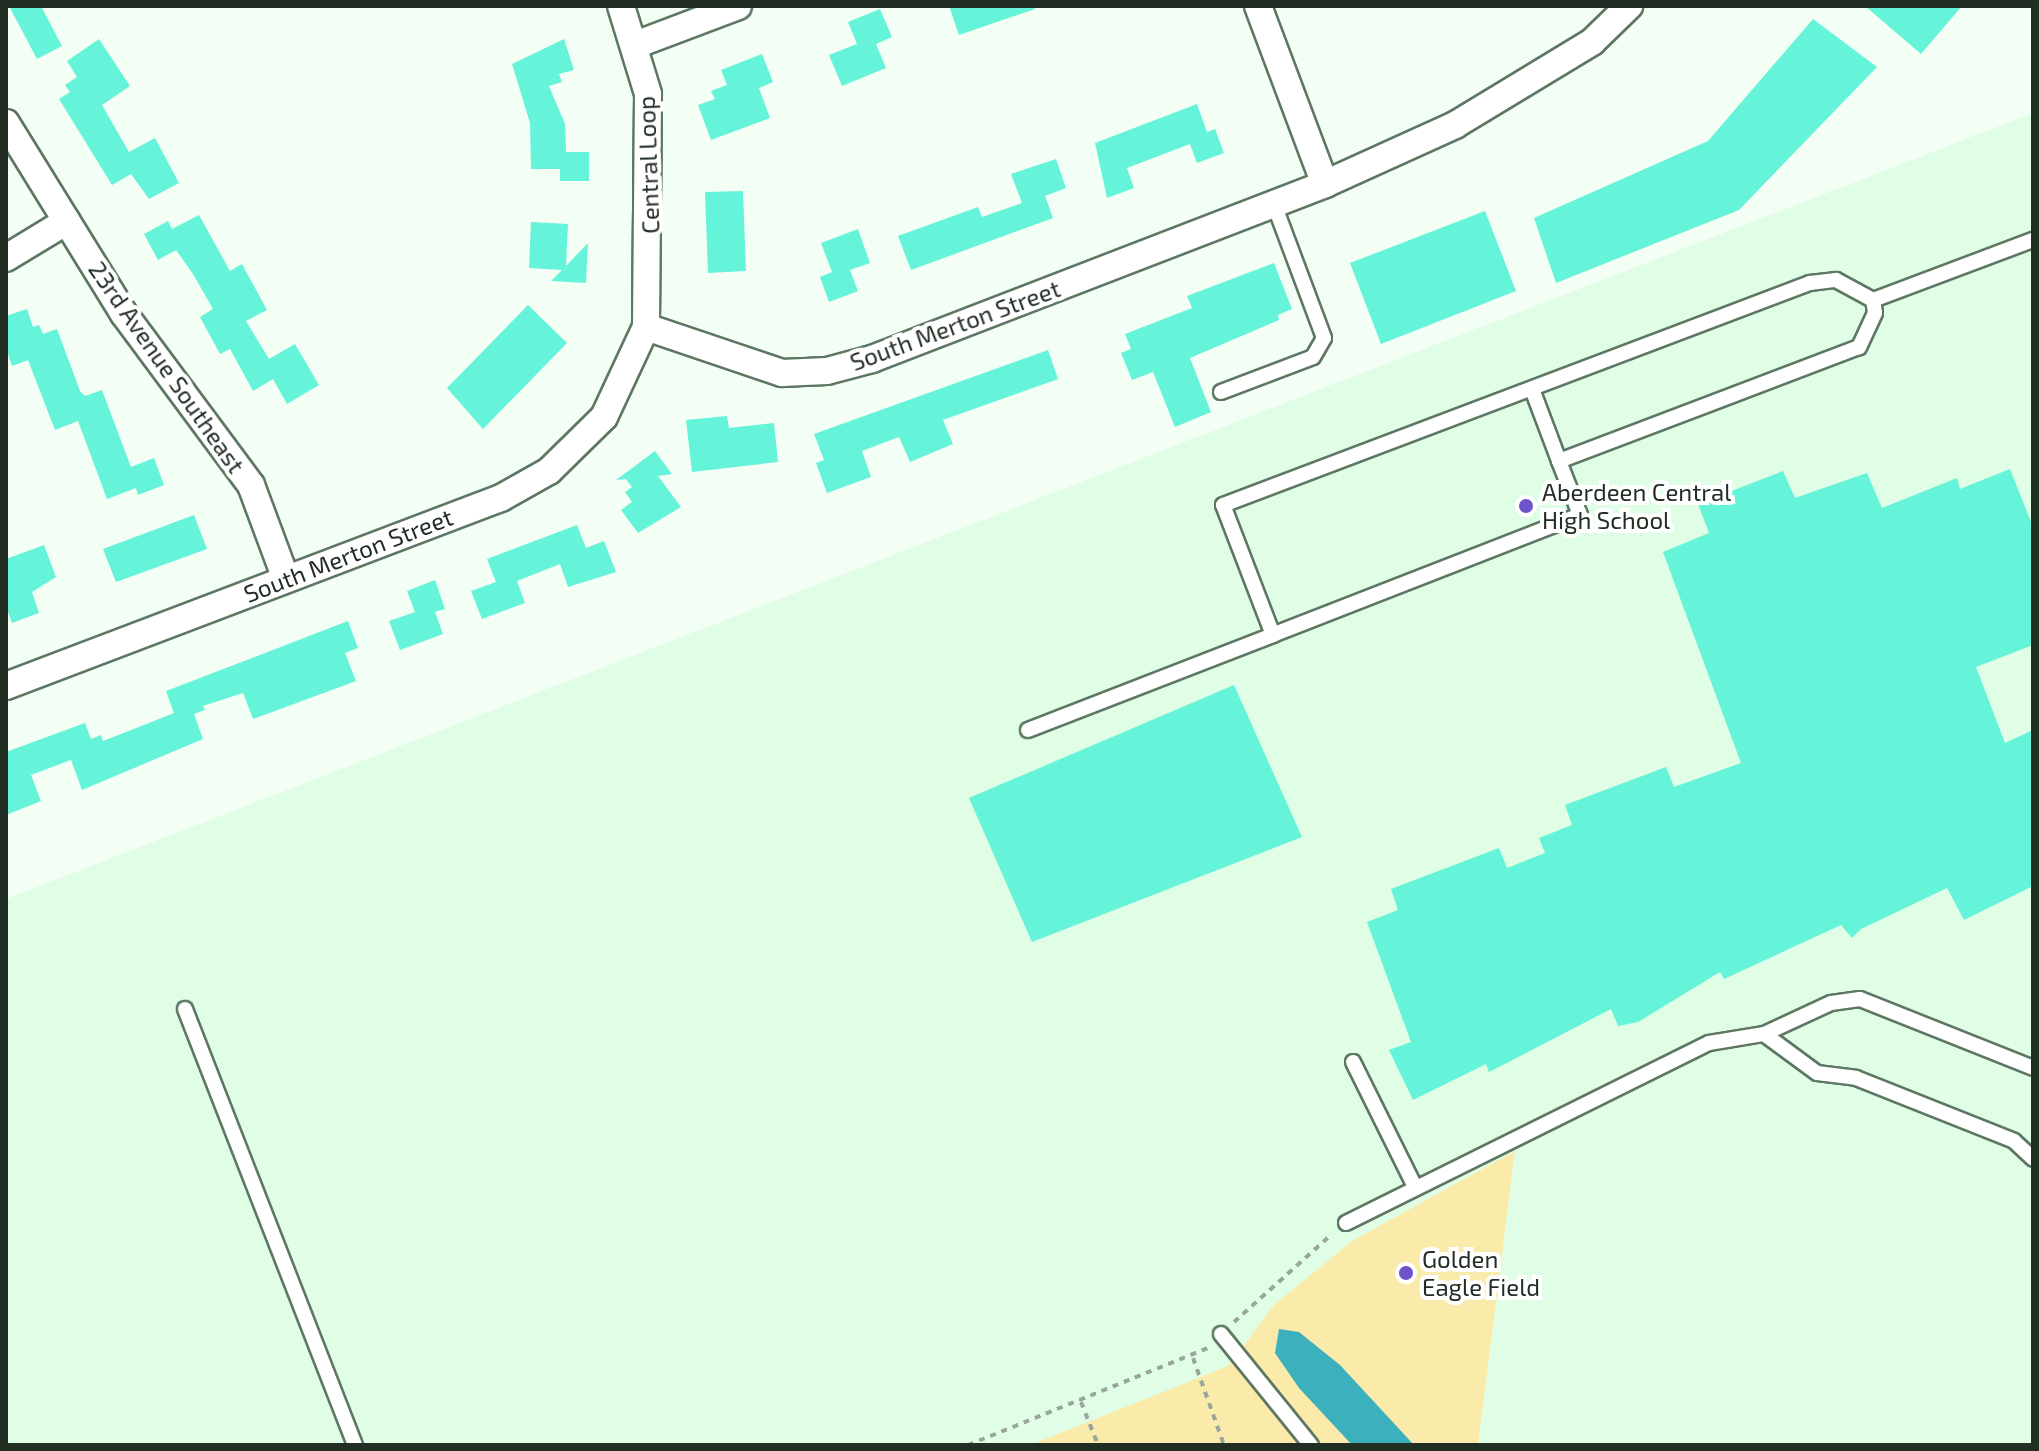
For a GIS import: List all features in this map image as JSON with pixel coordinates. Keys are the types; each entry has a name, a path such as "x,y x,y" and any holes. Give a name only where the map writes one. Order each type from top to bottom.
{"street":[{"name":"Central Loop","path":"621,6 648,94 651,161 646,327"},
{"path":"635,45 738,6"},
{"path":"1258,6 1325,184"},
{"name":"South Merton Street","path":"6,686 501,498 549,471 604,417 646,327 782,373 827,371 872,359 1325,184 1496,101 1592,42 1629,6"},
{"name":"23rd Avenue Southeast","path":"6,123 124,314 251,485 286,579"},
{"path":"6,258 67,221"}],"lane":[{"path":"1221,392 1313,357 1324,338 1274,204"},
{"path":"1273,635 1223,505 1810,283 1836,280 1873,300 2033,240"},
{"path":"1559,461 1859,347 1875,313 1873,300"},
{"path":"1028,730 1580,515 1532,389"},
{"path":"1346,1223 1709,1043 1764,1034 1831,1003 1860,999 2033,1068"},
{"path":"185,1009 355,1445"},
{"path":"1764,1034 1817,1073 1856,1078 2014,1141 2033,1159"},
{"path":"1353,1062 1415,1187"},
{"path":"1221,1334 1311,1445"}],"path":[{"path":"968,1445 1193,1358 1306,1253 1346,1223"},
{"path":"1193,1358 1224,1445"},
{"path":"1081,1402 1098,1445"}],"shaded area":[{"name":"Aberdeen Central High School","path":"2033,113 2033,1445 6,1445 6,899"},
{"name":"Golden Eagle Field","path":"1515,1151 1478,1445 1030,1445 1228,1366 1274,1305 1352,1241"}],"water":[{"path":"1279,1329 1299,1332 1340,1365 1414,1445 1352,1445 1299,1388 1275,1353"}],"building":[{"path":"9,6 41,6 62,46 37,59"},
{"path":"949,6 1034,6 1035,9 959,35"},
{"path":"1865,6 1962,6 1921,54"},
{"path":"880,9 892,37 876,44 886,68 842,86 829,55 857,44 848,22"},
{"path":"1813,19 1877,67 1739,210 1556,283 1534,218 1708,141"},
{"path":"99,39 130,86 102,105 129,152 155,138 179,183 149,199 131,174 112,185 59,99 70,92 65,85 77,77 67,61"},
{"path":"564,39 574,70 559,74 562,82 549,86 565,124 566,152 589,152 589,181 560,181 560,169 531,169 530,123 512,64"},
{"path":"762,54 773,82 759,88 770,118 711,140 698,105 715,99 711,91 727,85 721,70"},
{"path":"1197,104 1207,132 1215,129 1224,153 1197,163 1190,144 1127,168 1134,188 1107,198 1095,143"},
{"path":"1056,159 1066,188 1045,196 1053,218 911,270 898,236 978,207 982,217 1022,203 1011,174"},
{"path":"743,191 746,271 708,273 705,192"},
{"path":"1485,211 1516,291 1381,344 1350,263"},
{"path":"199,215 230,271 242,264 267,310 246,321 269,359 295,344 319,385 287,404 273,379 253,391 230,349 220,354 200,317 213,309 193,274 176,250 158,260 144,234 168,221 172,229"},
{"path":"531,222 568,224 566,266 588,243 586,283 551,281 562,270 529,268"},
{"path":"858,229 870,263 850,270 858,291 829,302 820,277 832,272 821,243"},
{"path":"1274,263 1292,309 1278,315 1279,320 1190,358 1211,412 1175,427 1153,372 1132,380 1121,353 1131,349 1125,334 1192,308 1187,296"},
{"path":"528,305 567,343 483,429 447,388"},
{"path":"27,309 33,327 39,325 43,334 57,329 80,391 85,396 102,390 131,467 154,458 164,485 138,495 136,488 107,499 78,421 55,430 28,360 12,366 6,348 6,316"},
{"path":"1048,350 1058,379 943,420 953,444 910,462 899,437 862,451 871,477 827,493 816,463 824,460 814,434"},
{"path":"727,416 729,428 774,423 778,462 692,472 686,420"},
{"path":"655,451 672,474 658,476 681,507 638,533 621,510 632,502 625,492 632,487 626,479 616,480"},
{"path":"2010,469 2033,527 2033,645 1976,667 2005,743 2033,730 2033,886 1964,920 1947,888 1861,929 1852,938 1841,925 1724,979 1720,972 1638,1022 1618,1026 1611,1009 1489,1072 1486,1064 1413,1100 1389,1050 1411,1042 1367,922 1398,910 1391,889 1499,848 1507,868 1545,853 1539,838 1572,825 1565,805 1666,767 1674,787 1741,763 1663,552 1709,533 1698,504 1783,471 1795,498 1867,473 1882,508 1957,478 1960,489"},
{"path":"194,515 207,549 116,582 103,549"},
{"path":"577,525 586,548 604,541 616,572 568,587 560,564 517,581 525,603 482,619 471,591 496,582 487,559"},
{"path":"44,545 56,577 32,592 39,613 12,623 6,606 6,559"},
{"path":"435,580 445,609 435,612 443,634 400,650 389,621 415,612 407,591"},
{"path":"348,621 358,648 345,653 356,681 253,719 243,693 203,706 205,710 194,714 203,739 82,790 71,760 31,775 41,801 6,815 6,752 85,723 91,739 101,735 103,741 174,713 166,691"},
{"path":"1234,685 1302,837 1032,942 969,798"}],"place":[{"name":"Aberdeen Central High School","path":"1526,506"},
{"name":"Golden Eagle Field","path":"1406,1273"}]}
